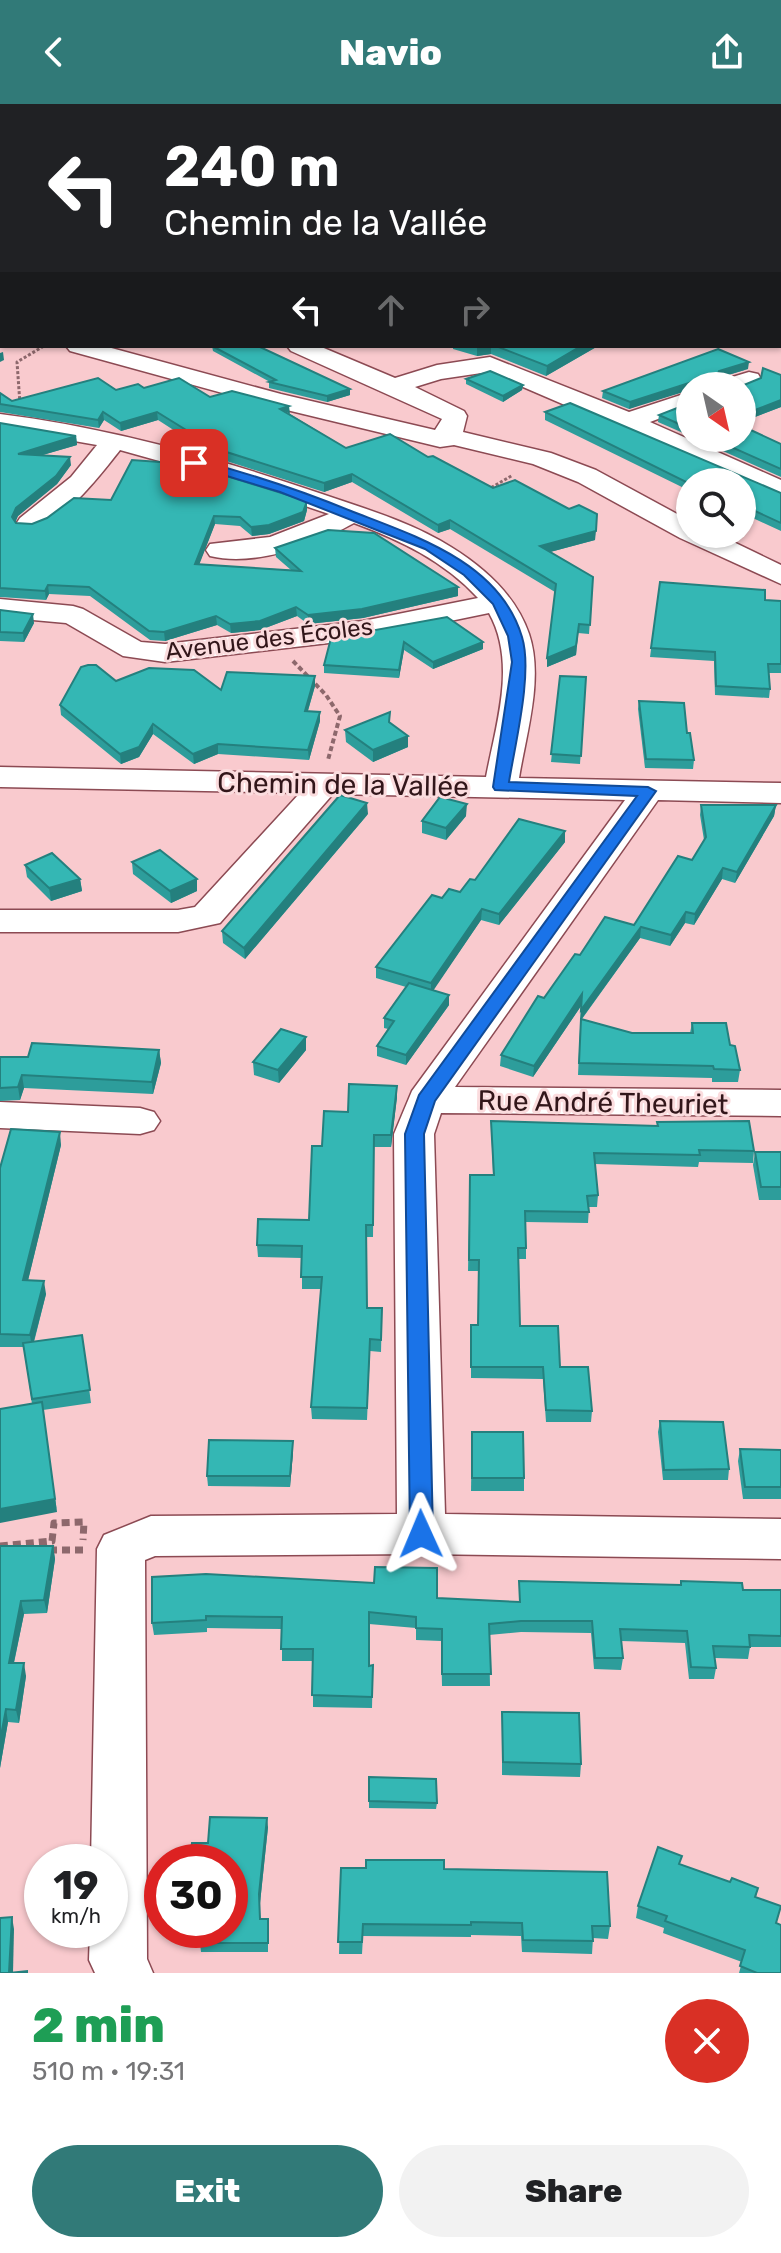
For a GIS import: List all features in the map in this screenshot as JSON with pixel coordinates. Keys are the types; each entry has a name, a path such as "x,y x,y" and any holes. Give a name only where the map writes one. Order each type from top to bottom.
{"street":[{"path":"85,348 275,400 440,439 454,437 542,458 587,476 676,525"},
{"path":"304,348 455,416 452,430 440,439"},
{"path":"402,390 437,372 501,358 628,421 781,490"},
{"path":"397,429 418,413 402,390"},
{"path":"628,421 676,404"},
{"path":"6,422 113,442 234,473 351,513 430,546 469,572 499,602 515,636 519,662 501,787"},
{"path":"440,439 447,445 605,488"},
{"path":"30,524 80,483 113,442"},
{"path":"220,550 245,552 279,543 351,513"},
{"path":"723,548 781,576"},
{"name":"Avenue des Écoles","path":"0,608 73,615 134,650 148,653 274,642 363,630 499,602"},
{"name":"Chemin de la Vallée","path":"0,777 781,793"},
{"path":"0,921 178,921 207,915 314,797 322,784"},
{"path":"421,1534 414,1134 426,1100 648,791"},
{"name":"Rue André Theuriet","path":"426,1100 781,1103"},
{"path":"0,1115 140,1121"},
{"path":"124,1973 118,1960 102,1550 151,1536 421,1534 781,1539"}],"path":[{"path":"6,422 21,402 17,362 41,348"},
{"path":"490,500 482,493 529,467"},
{"path":"274,642 326,695 340,716 322,784"},
{"path":"0,1548 52,1541 54,1523 84,1522 102,1550"},
{"path":"0,1548 67,1550"}],"building":[{"path":"216,348 262,348 350,389 327,396 269,382 276,380"},
{"path":"501,348 578,348 547,366"},
{"path":"718,349 749,362 719,372 676,372 676,387 630,402 603,391"},
{"path":"763,368 781,375 781,400 756,410 756,380 761,378"},
{"path":"490,371 523,385 503,396 466,379"},
{"path":"98,378 116,390 138,384 144,388 179,378 210,397 232,391 289,406 280,409 346,448 390,434 428,457 433,456 493,488 515,480 569,509 579,505 597,514 596,531 540,546 593,577 590,625 579,624 576,646 547,658 556,584 450,520 438,525 352,474 324,483 217,449 157,412 120,423 103,412 98,420 0,404 0,393 12,401"},
{"path":"570,403 676,448 676,452 685,452 722,468 676,468 676,477 545,412"},
{"path":"676,408 676,423 659,415"},
{"path":"0,423 76,436 18,454 70,457 56,476 16,508 12,517 16,523 32,524 47,518 74,498 111,500 132,460 188,464 307,501 303,512 269,525 251,527 240,517 214,516 195,564 301,571 275,548 328,530 374,533 458,587 362,609 308,615 296,607 260,621 230,624 216,616 164,632 149,631 89,587 48,585 45,591 0,588"},
{"path":"756,432 781,444 781,469 743,452 756,452"},
{"path":"756,482 781,493 781,523 756,511"},
{"path":"660,582 765,590 765,600 781,601 781,664 768,664 770,689 716,686 715,652 651,648"},
{"path":"0,610 33,614 23,633 0,632"},
{"path":"447,617 483,642 433,662 404,642 399,670 324,665 331,638"},
{"path":"96,665 116,681 149,668 194,670 221,690 227,672 315,676 305,711 320,712 308,750 218,744 193,754 153,724 139,747 120,754 60,705 81,667"},
{"path":"560,676 586,677 581,756 551,754"},
{"path":"639,701 684,703 694,760 646,759"},
{"path":"390,712 389,722 408,736 373,750 345,730"},
{"path":"340,795 367,803 244,948 222,931"},
{"path":"440,797 467,804 446,828 422,821"},
{"path":"701,805 776,805 737,872 723,868 695,914 686,912 671,935 641,927 581,1010 582,994 534,1066 501,1055 538,996 544,998 575,954 580,955 605,917 634,925 678,856 692,860 706,837"},
{"path":"519,819 565,831 499,914 482,909 431,983 376,967 432,895 442,898 449,889 460,892 470,879 475,880"},
{"path":"160,850 197,879 170,891 132,862"},
{"path":"52,853 80,879 49,888 25,865"},
{"path":"409,983 449,995 406,1055 377,1046 394,1021 384,1018"},
{"path":"581,1019 632,1033 693,1033 692,1023 726,1023 730,1045 735,1046 740,1070 714,1069 713,1066 579,1063"},
{"path":"281,1029 306,1037 278,1070 253,1062"},
{"path":"32,1043 159,1050 152,1082 22,1075 18,1087 0,1088 0,1057 28,1057"},
{"path":"349,1084 397,1086 391,1135 374,1135 373,1225 366,1225 367,1308 382,1308 381,1340 370,1339 367,1408 311,1407 322,1277 301,1277 302,1246 257,1245 258,1219 309,1220 312,1146 322,1146 324,1111 348,1112"},
{"path":"491,1121 658,1126 657,1122 749,1121 754,1151 699,1150 700,1155 594,1153 598,1195 587,1196 589,1212 525,1211 526,1248 518,1248 520,1326 558,1326 560,1367 588,1367 592,1411 546,1410 543,1367 471,1367 471,1325 478,1325 479,1260 469,1260 470,1175 494,1175"},
{"path":"11,1129 60,1132 23,1280 44,1281 30,1335 0,1334 0,1168"},
{"path":"755,1152 781,1152 781,1187 761,1187"},
{"path":"82,1335 90,1390 32,1399 23,1343"},
{"path":"42,1402 55,1499 0,1509 0,1409"},
{"path":"660,1421 723,1422 729,1469 664,1470"},
{"path":"472,1432 523,1432 524,1478 472,1478"},
{"path":"209,1440 293,1441 290,1476 207,1476"},
{"path":"740,1449 781,1450 781,1487 745,1487"},
{"path":"0,1546 53,1546 44,1600 21,1601 9,1663 24,1663 16,1710 6,1709 0,1741"},
{"path":"375,1567 437,1568 437,1598 520,1602 519,1581 681,1585 681,1581 742,1583 743,1590 781,1590 781,1636 749,1635 750,1647 713,1646 716,1668 691,1667 687,1631 620,1629 623,1658 595,1658 592,1621 489,1624 491,1674 442,1674 442,1629 416,1628 416,1617 369,1612 372,1697 312,1695 313,1649 281,1649 282,1617 206,1616 206,1620 152,1623 152,1577 206,1574 374,1583"},
{"path":"502,1712 579,1713 581,1764 503,1762"},
{"path":"369,1777 436,1779 437,1803 369,1801"},
{"path":"210,1817 267,1818 259,1894 260,1919 268,1919 268,1943 248,1943 248,1844 192,1844 208,1843"},
{"path":"658,1847 682,1856 679,1864 758,1888 755,1897 781,1906 776,1923 781,1925 781,1973 757,1973 740,1966 745,1950 665,1921 667,1916 638,1906"},
{"path":"366,1860 444,1860 444,1869 607,1872 610,1926 592,1926 593,1941 523,1940 522,1923 363,1924 362,1942 338,1942 341,1868 366,1868"},
{"path":"12,1917 9,1973 0,1973 0,1918"}],"route":[{"path":"194,463 285,489 430,546 469,572 499,602 515,636 519,662 501,787 648,791 426,1100 414,1134 421,1534"}]}
